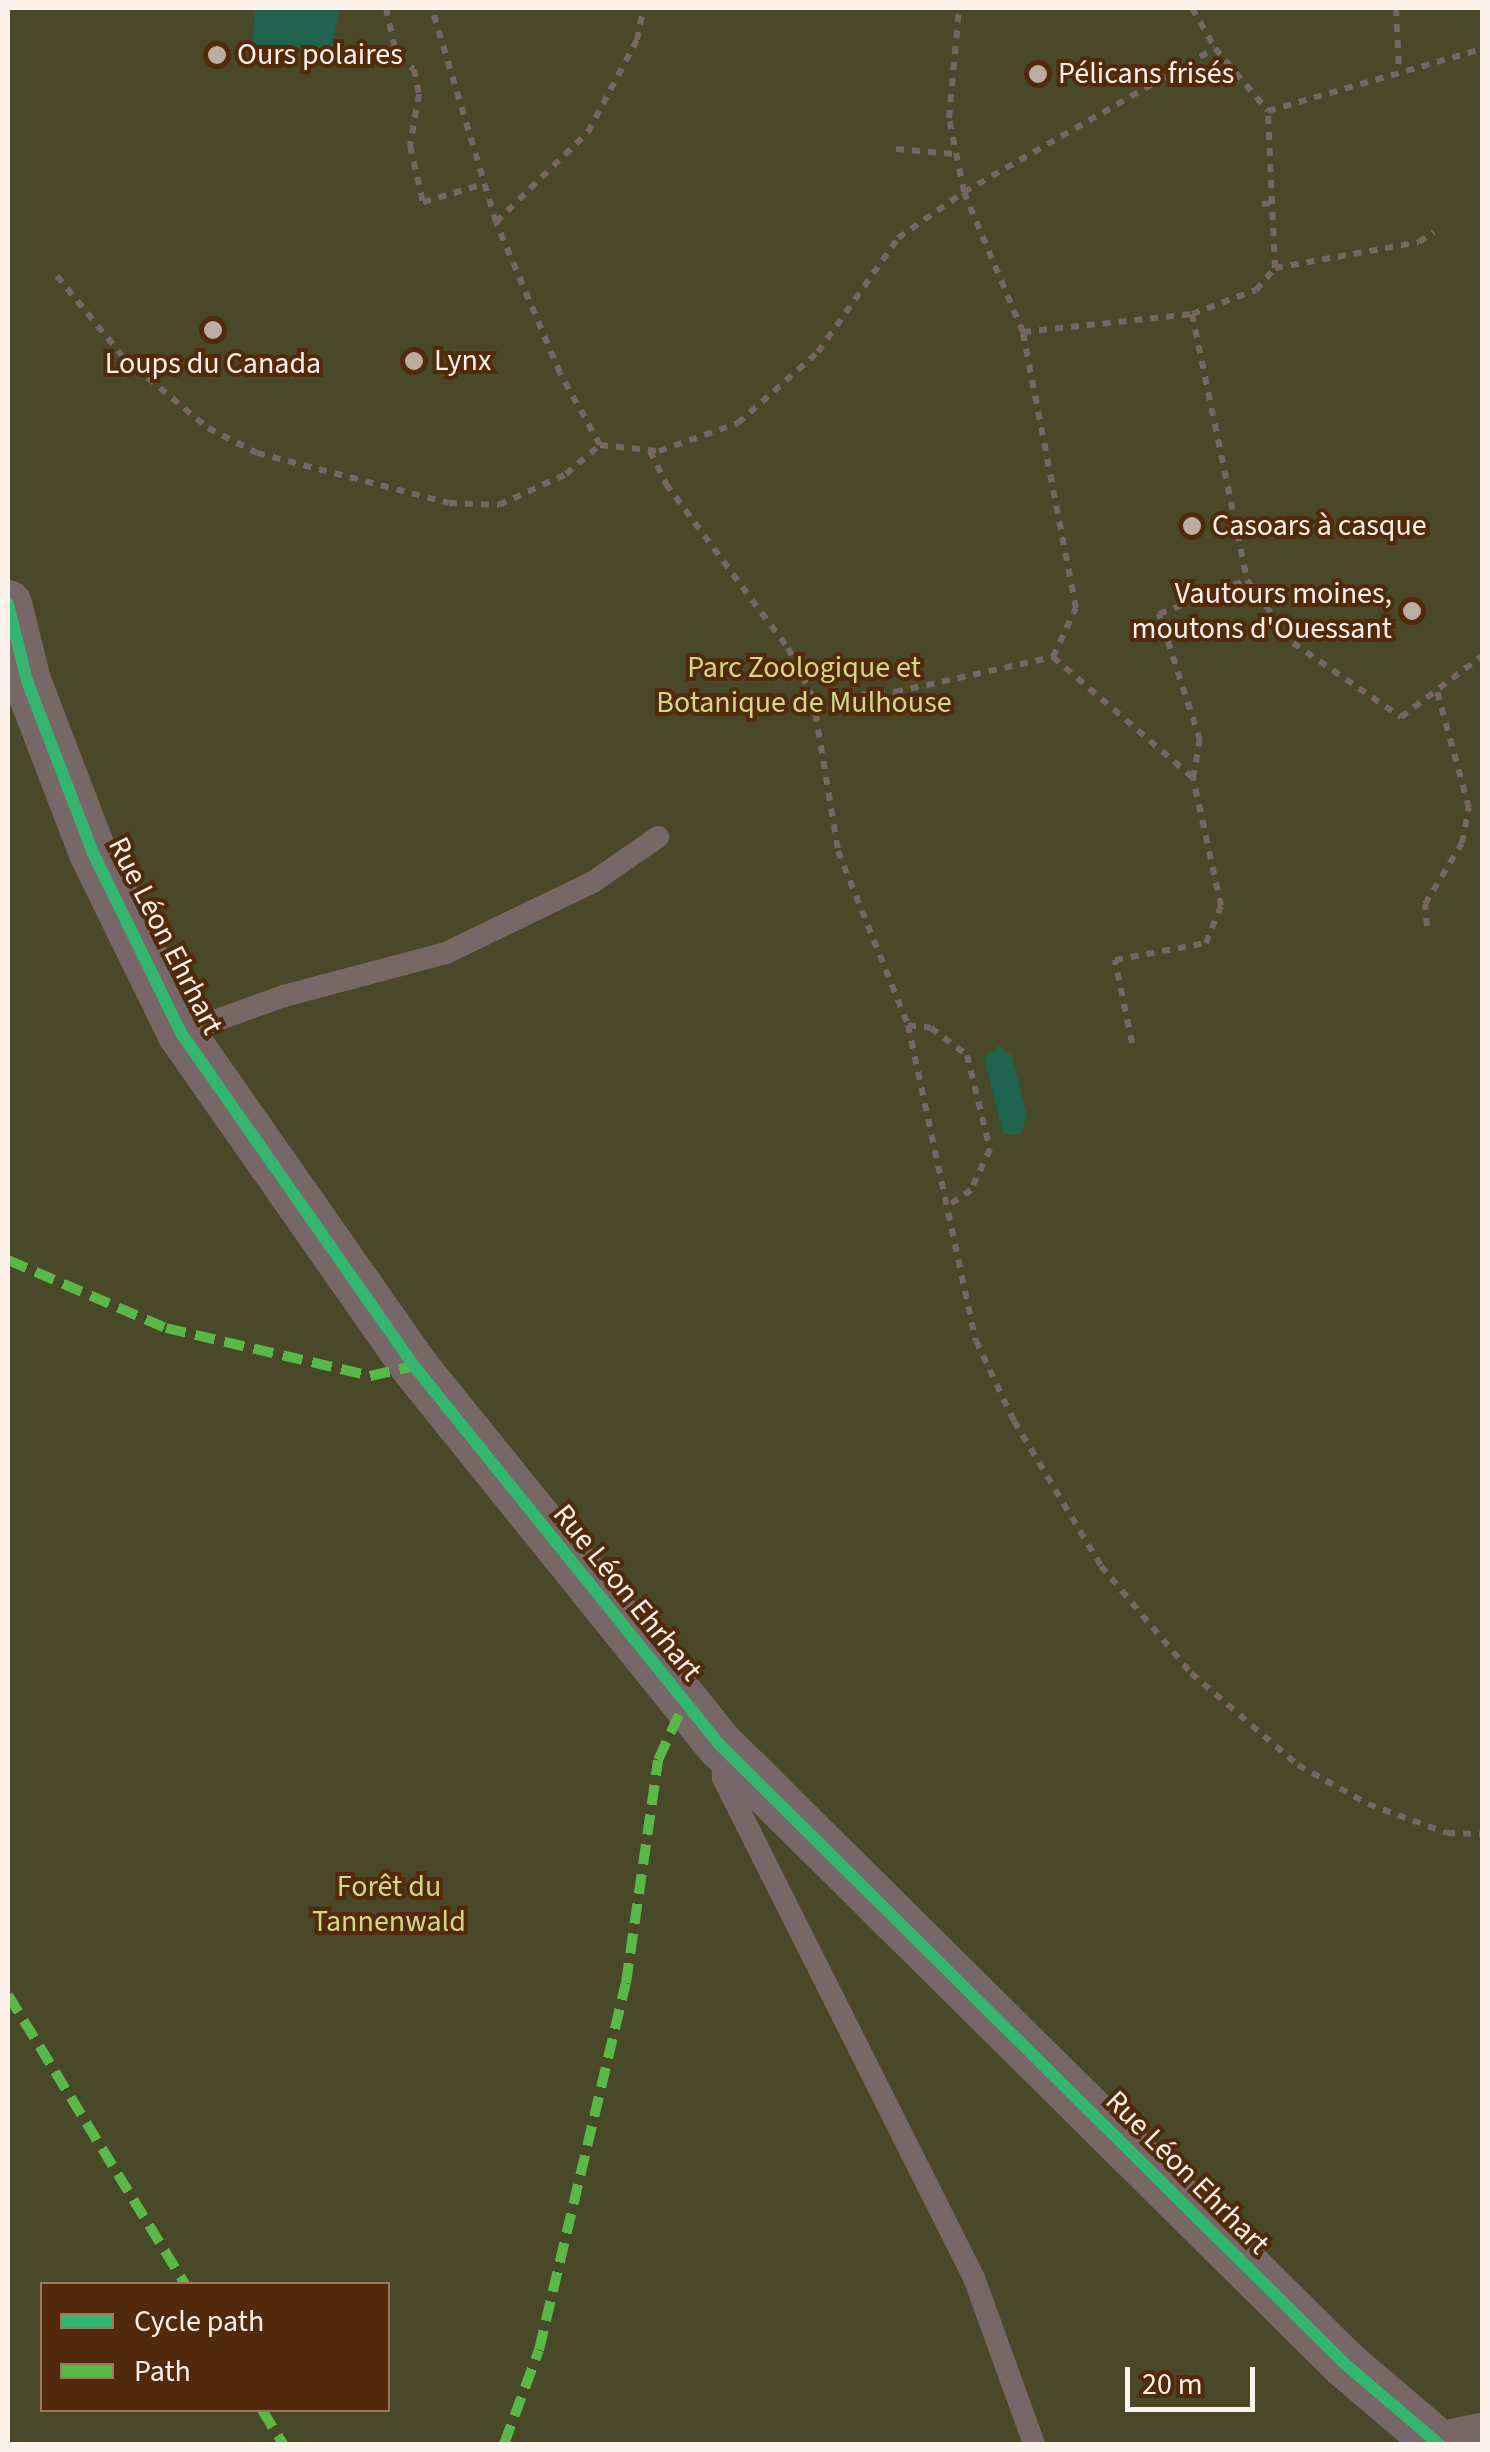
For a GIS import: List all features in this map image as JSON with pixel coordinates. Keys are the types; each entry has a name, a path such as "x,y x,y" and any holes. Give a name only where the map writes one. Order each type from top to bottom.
{"street":[{"name":"Rue Léon Ehrhart","path":"8,604 27,681 93,853 181,1032 414,1366 721,1746 1345,2364 1439,2444"},
{"path":"1448,2444 1482,2437"}],"lane":[{"path":"181,1032 284,996 446,953 593,882 658,837"},
{"path":"721,1746 723,1778 974,2278 1034,2444"}],"path":[{"path":"386,8 397,58 414,69 418,94 410,146 423,202 484,184"},
{"path":"432,8 496,222 560,373 600,445"},
{"path":"496,222 588,132 636,40 644,8"},
{"path":"959,8 948,118 954,154 964,192 1023,332 1076,608 1054,657"},
{"path":"1192,8 1214,48 1268,111 1275,268"},
{"path":"1396,8 1398,70"},
{"path":"57,276 123,356 208,428 258,453 370,487 449,504 499,504 566,474 600,445 650,451 738,423 818,352 898,238 964,192 1214,48"},
{"path":"1268,111 1398,70 1482,49"},
{"path":"896,149 954,154"},
{"path":"1262,204 1272,203"},
{"path":"1023,332 1192,314 1256,290 1275,268 1418,242 1434,232"},
{"path":"1192,314 1247,580 1293,642 1401,717 1435,686 1482,656"},
{"path":"650,451 666,484 788,648 814,698 838,851 908,1024 950,1204 976,1340 1014,1420 1101,1566 1191,1673 1298,1765 1447,1833 1482,1834"},
{"path":"1132,1043 1115,960 1206,943 1221,906 1193,778 1200,740 1159,614 1247,580"},
{"path":"814,698 896,692 1054,657"},
{"path":"1054,657 1193,778"},
{"path":"1427,926 1425,904 1462,843 1470,808 1435,686"},
{"path":"908,1024 931,1028 967,1054 990,1149 971,1190 950,1204"}],"green space":[{"name":"Parc Zoologique et Botanique de Mulhouse","path":"8,8 1482,8 1482,2444 8,2444"}],"shaded area":[{"path":"255,8 339,8 331,55 252,48"},
{"path":"998,1046 1012,1056 1027,1115 1021,1134 1003,1134 984,1058"}],"marked path":[{"path":"8,1260 166,1328 370,1376 414,1366"},
{"path":"504,2444 539,2350 626,1983 658,1760 684,1704"},
{"path":"8,1995 184,2282"},
{"path":"263,2412 283,2444"}],"cycle path":[{"path":"8,604 27,681 93,853 181,1033 414,1366 721,1746 1345,2364 1439,2444"}],"place":[{"name":"Ours polaires","path":"217,55"},
{"name":"Pélicans frisés","path":"1038,74"},
{"name":"Loups du Canada","path":"213,330"},
{"name":"Lynx","path":"414,361"},
{"name":"Casoars à casque","path":"1192,526"},
{"name":"Vautours moines, moutons d'Ouessant","path":"1412,611"}],"park label":[{"name":"Forêt du Tannenwald","path":"389,1904"}]}
